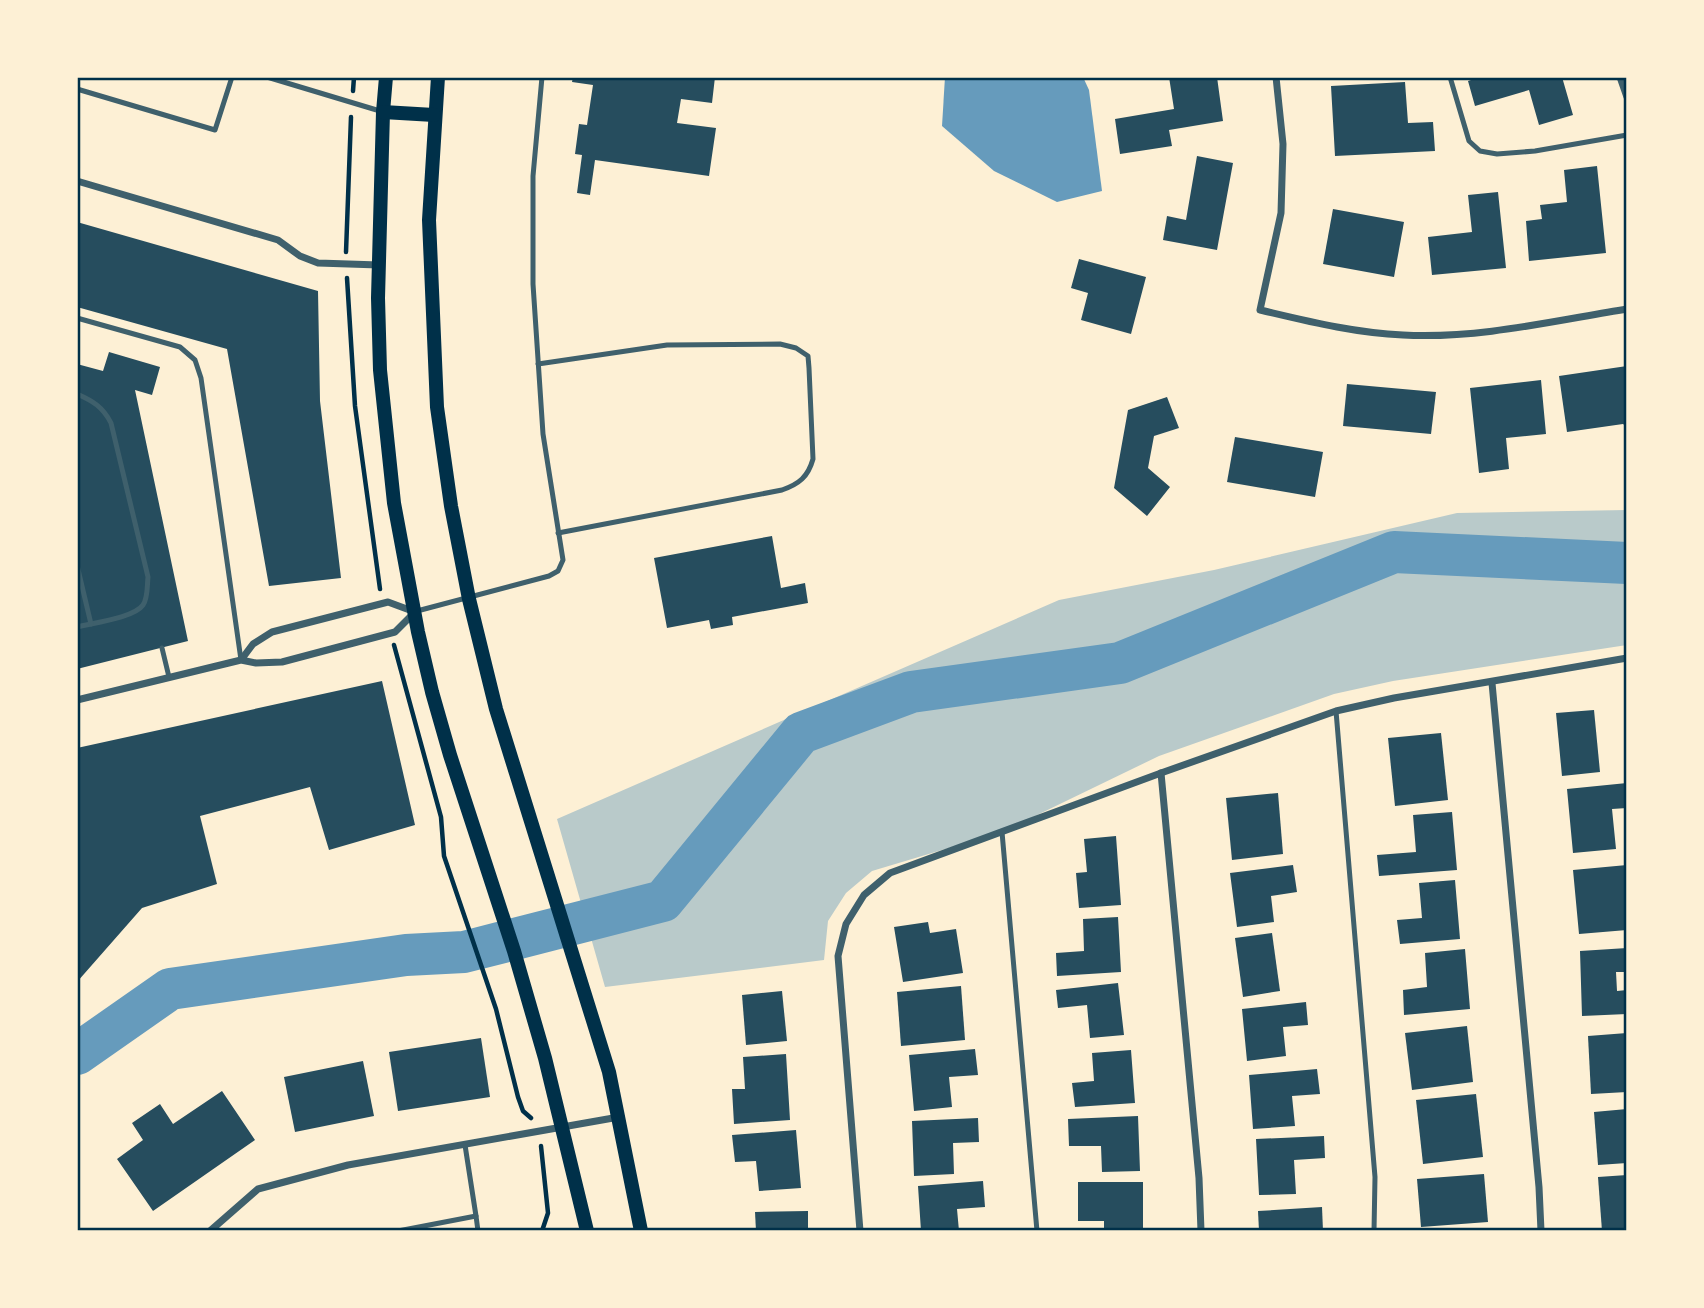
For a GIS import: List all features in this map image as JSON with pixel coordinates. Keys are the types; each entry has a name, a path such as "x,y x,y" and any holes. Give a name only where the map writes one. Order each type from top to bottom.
{"main road":[{"path":"386,77 379,265 380,370 394,503 415,612 450,755 524,986 563,1128 587,1231"},
{"path":"438,77 429,220 437,408 451,506 469,599 500,721 606,1060 641,1231"},
{"path":"383,112 434,115"}],"street":[{"path":"1276,77 1283,144 1281,213 1260,310 1327,326 1403,335 1479,333 1627,309"},
{"path":"1620,77 1627,97"},
{"path":"77,181 278,240 300,256 318,263 379,265"},
{"path":"77,700 241,660 256,663 282,662 395,632 415,612 388,602 272,632 253,644 241,660"},
{"path":"860,1231 838,956 846,923 864,895 890,873 1336,711 1394,698 1627,658"},
{"path":"1492,683 1541,1231"},
{"path":"1161,773 1199,1178 1201,1231"},
{"path":"210,1231 258,1189 348,1165 619,1116"}],"lane":[{"path":"77,89 215,130 232,77"},
{"path":"267,77 383,112"},
{"path":"415,612 469,599 558,571 563,560 543,434 533,284 534,176 542,77"},
{"path":"1450,77 1469,141 1480,151 1497,154 1535,151 1627,135"},
{"path":"77,318 180,347 195,360 201,378 241,660"},
{"path":"538,364 667,345 780,344 796,348 808,356 813,459 809,472 797,485 558,533"},
{"path":"77,394 104,410 111,423 148,577 144,605 134,613 77,627"},
{"path":"77,565 91,624"},
{"path":"162,648 169,677"},
{"path":"1336,711 1375,1177 1374,1231"},
{"path":"1002,832 1037,1231"},
{"path":"465,1145 478,1231"},
{"path":"398,1231 476,1216"}],"path":[{"path":"346,239 351,117"},
{"path":"347,282 355,406 377,579"},
{"path":"397,659 441,817 444,856 496,1009"}],"shaded area":[{"path":"1627,510 1627,645 1393,681 1334,694 1159,756 1002,832 872,871 846,893 828,921 824,960 605,987 557,819 1059,600 1214,570 1457,513"}],"water":[{"path":"945,77 1083,77 1089,90 1102,191 1057,202 994,171 942,126"}],"building":[{"path":"573,77 715,77 712,103 681,99 677,123 716,128 709,176 595,160 590,195 577,193 582,155 575,154 579,124 587,125 593,85 572,82"},
{"path":"1169,77 1217,77 1223,121 1169,130 1172,146 1120,154 1115,119 1174,109"},
{"path":"1480,77 1562,77 1573,115 1539,125 1529,90 1475,106 1468,81"},
{"path":"1405,82 1408,123 1433,122 1435,151 1335,156 1331,86"},
{"path":"1197,156 1233,163 1217,250 1163,240 1167,216 1186,220"},
{"path":"1597,166 1606,253 1529,261 1526,221 1542,219 1540,205 1567,202 1564,170"},
{"path":"1498,192 1506,268 1432,275 1428,237 1472,232 1468,195"},
{"path":"1333,209 1404,222 1394,277 1323,264"},
{"path":"77,222 318,291 320,401 341,578 269,586 227,349 77,307"},
{"path":"1079,259 1146,277 1131,334 1081,320 1088,293 1071,288"},
{"path":"109,352 160,367 152,395 135,390 188,641 77,669 77,364 103,371"},
{"path":"1627,366 1627,427 1623,424 1567,432 1559,376"},
{"path":"1541,380 1546,434 1506,438 1509,469 1479,473 1470,388"},
{"path":"1347,384 1436,392 1431,434 1343,426"},
{"path":"1167,397 1179,428 1154,436 1148,468 1170,487 1147,516 1114,488 1128,410"},
{"path":"1235,437 1323,452 1315,497 1227,482"},
{"path":"772,536 781,588 805,583 808,603 732,617 733,625 711,629 709,620 667,628 654,558"},
{"path":"382,681 415,825 329,850 310,787 200,816 217,884 142,908 77,982 77,748"},
{"path":"1594,710 1600,772 1562,776 1556,713"},
{"path":"1441,733 1448,800 1395,806 1388,738"},
{"path":"1627,783 1627,808 1612,809 1616,849 1573,853 1567,789"},
{"path":"1278,793 1283,854 1232,860 1226,798"},
{"path":"1452,812 1457,870 1379,876 1377,855 1416,852 1413,815"},
{"path":"1116,836 1121,905 1079,908 1076,873 1087,872 1084,839"},
{"path":"1293,865 1297,892 1271,896 1274,922 1237,927 1230,873"},
{"path":"1627,865 1627,930 1579,934 1573,870"},
{"path":"1455,880 1460,939 1400,944 1397,920 1422,918 1419,883"},
{"path":"1118,917 1121,972 1057,976 1056,953 1084,951 1083,919"},
{"path":"928,922 930,933 956,929 963,973 903,982 894,927"},
{"path":"1272,933 1280,991 1243,997 1235,938"},
{"path":"1627,948 1627,972 1616,972 1617,991 1627,990 1627,1014 1582,1016 1580,951"},
{"path":"1465,949 1470,1009 1404,1015 1403,990 1427,987 1425,953"},
{"path":"1118,983 1124,1035 1090,1038 1087,1005 1058,1008 1056,990"},
{"path":"961,986 965,1040 901,1046 897,992"},
{"path":"782,991 787,1041 746,1045 742,995"},
{"path":"1306,1002 1308,1025 1283,1027 1286,1056 1247,1061 1242,1009"},
{"path":"1467,1026 1473,1082 1412,1090 1405,1033"},
{"path":"1627,1033 1627,1092 1591,1094 1588,1036"},
{"path":"481,1038 490,1097 398,1111 389,1052"},
{"path":"975,1049 978,1075 949,1077 952,1107 914,1111 909,1055"},
{"path":"1131,1050 1135,1103 1075,1107 1072,1083 1094,1081 1092,1053"},
{"path":"786,1054 790,1120 734,1124 732,1089 745,1089 743,1057"},
{"path":"363,1061 374,1116 295,1132 284,1077"},
{"path":"1317,1069 1320,1094 1292,1096 1295,1126 1253,1129 1249,1075"},
{"path":"222,1091 255,1140 153,1211 117,1159 143,1140 132,1123 160,1104 173,1124"},
{"path":"1476,1094 1483,1157 1423,1164 1416,1100"},
{"path":"1627,1109 1627,1163 1598,1165 1594,1112"},
{"path":"1138,1116 1140,1171 1102,1172 1101,1146 1069,1146 1068,1119"},
{"path":"978,1118 979,1142 953,1143 954,1174 914,1176 912,1121"},
{"path":"796,1130 801,1188 759,1191 756,1161 735,1162 732,1135"},
{"path":"1324,1136 1325,1158 1294,1160 1296,1194 1259,1195 1256,1139"},
{"path":"1484,1174 1488,1222 1421,1227 1417,1179"},
{"path":"1627,1175 1627,1231 1602,1231 1598,1177"},
{"path":"983,1181 985,1207 957,1209 959,1231 921,1231 918,1186"},
{"path":"1078,1182 1143,1182 1143,1231 1104,1231 1104,1221 1078,1221"},
{"path":"1322,1207 1323,1231 1259,1231 1258,1211"},
{"path":"808,1211 808,1231 756,1231 755,1212"}],"waterway":[{"path":"77,1054 170,989 406,955 464,952 663,901 801,733 911,692 1120,663 1394,552 1627,563"}]}
